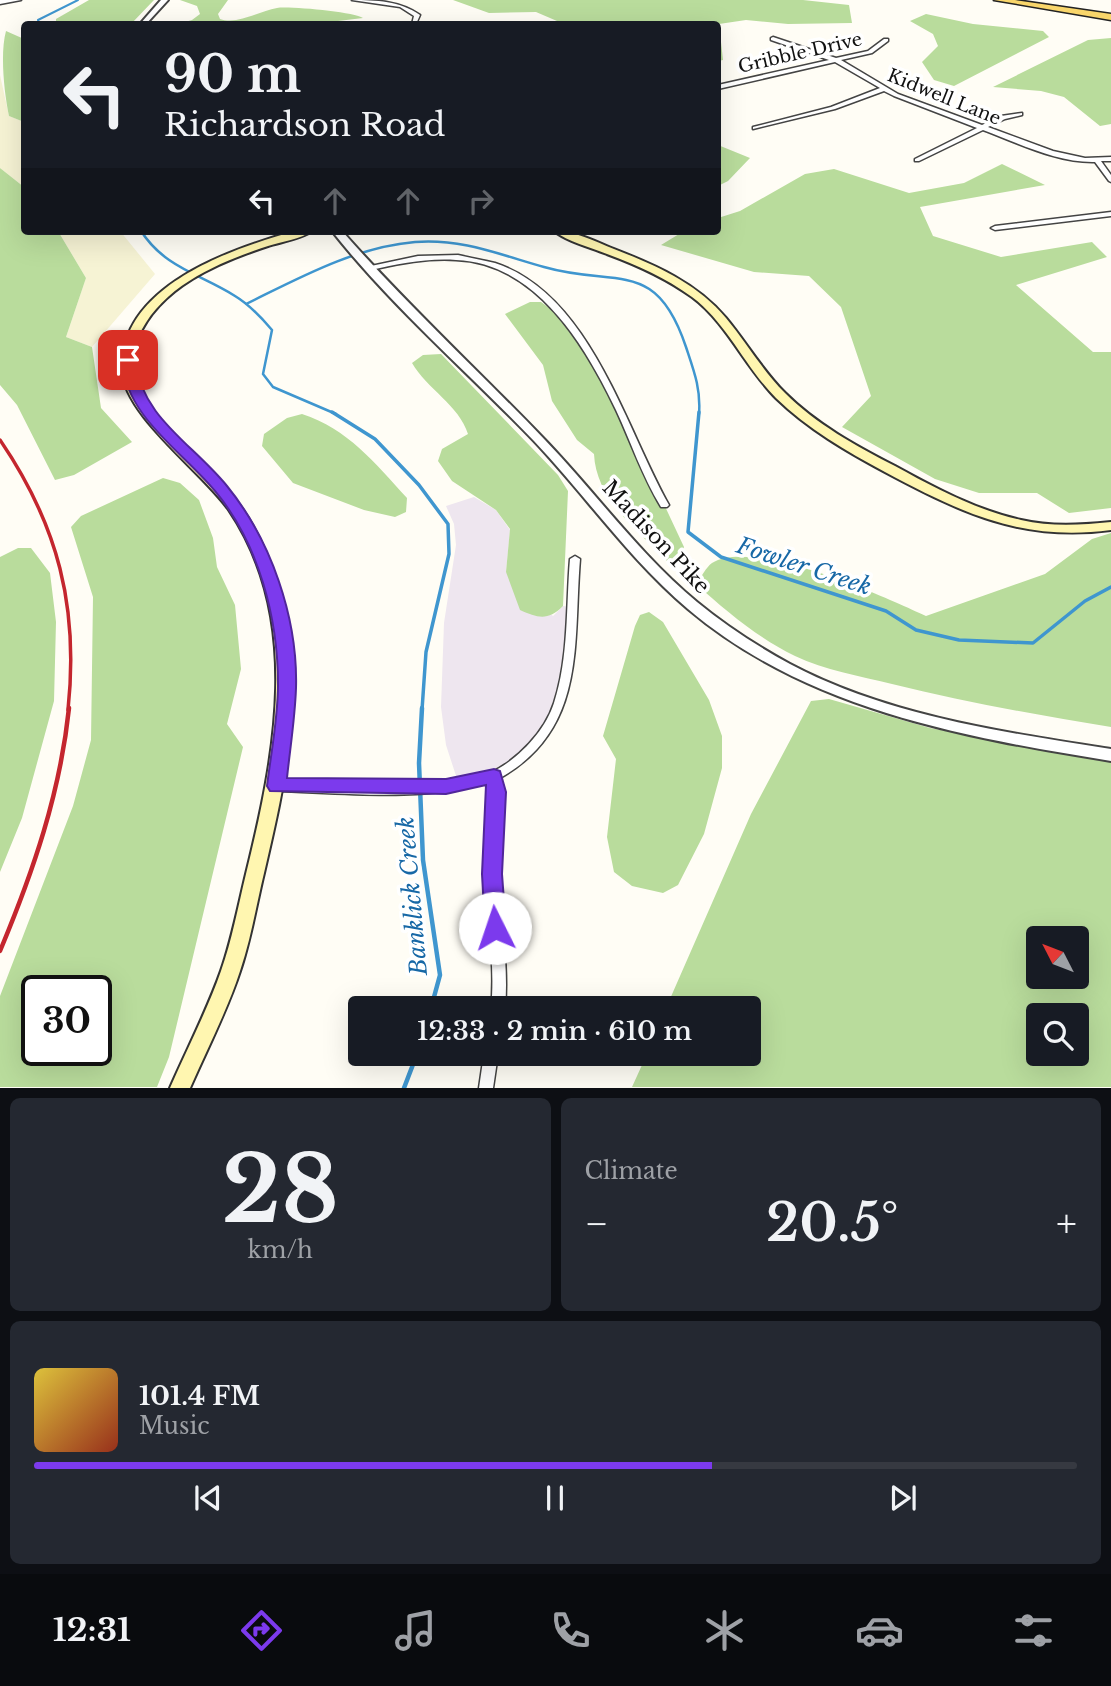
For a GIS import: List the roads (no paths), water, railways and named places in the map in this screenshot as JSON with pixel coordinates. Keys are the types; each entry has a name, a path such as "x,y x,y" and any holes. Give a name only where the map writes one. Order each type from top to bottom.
{"main road":[{"path":"998,0 1111,17"},
{"path":"1045,0 1111,11"},
{"path":"180,1087 232,964 277,786 287,688 285,649 274,589 251,535 222,489 141,405 128,370 134,335 151,310 171,290 206,266 239,251 293,235"},
{"path":"568,235 681,284 721,319 764,378 795,410 852,449 914,483 977,512 1016,525 1076,531 1111,526"}],"street":[{"path":"0,2 19,0"},
{"path":"147,21 165,0"},
{"path":"355,0 408,8 417,15 415,21"},
{"name":"Kidwell Lane","path":"773,38 836,60 883,89 982,128 1065,157 1098,161 1111,159"},
{"name":"Gribble Drive","path":"721,86 874,51 886,40"},
{"path":"755,128 833,108 883,89"},
{"path":"917,160 1003,117 1020,114"},
{"path":"1098,161 1111,180"},
{"path":"995,228 1111,214"},
{"name":"Madison Pike","path":"340,235 540,441 672,587 730,635 796,673 865,701 961,727 1111,755"},
{"path":"368,266 411,258 470,259 504,268 545,294 597,365 664,505"},
{"path":"277,786 459,785 494,776 517,760 536,740 559,705 575,559"},
{"path":"494,776 496,792 492,874 501,996"},
{"path":"485,1087 489,1066"}],"waterway":[{"name":"Banklick Creek","path":"38,21 78,0"},
{"name":"Banklick Creek","path":"144,235 150,244 172,262 240,300 272,330 263,374 273,387 333,413"},
{"name":"Fowler Creek","path":"246,304 349,257 415,242 464,245 570,273 631,281 647,288 661,299 674,319 696,380 699,412"},
{"name":"Fowler Creek","path":"699,412 688,532 721,557 886,611 916,630 959,640 1033,643 1085,601 1111,587"},
{"name":"Banklick Creek","path":"333,413 375,439 419,485 448,524 449,554 426,652 422,710"},
{"name":"Banklick Creek","path":"422,708 419,763 423,860 440,975 434,996"},
{"name":"Banklick Creek","path":"404,1088 412,1066"}],"railway":[{"path":"0,440 37,504 60,568 70,636 68,710"},
{"path":"0,951 44,832 59,771 69,708"}]}
